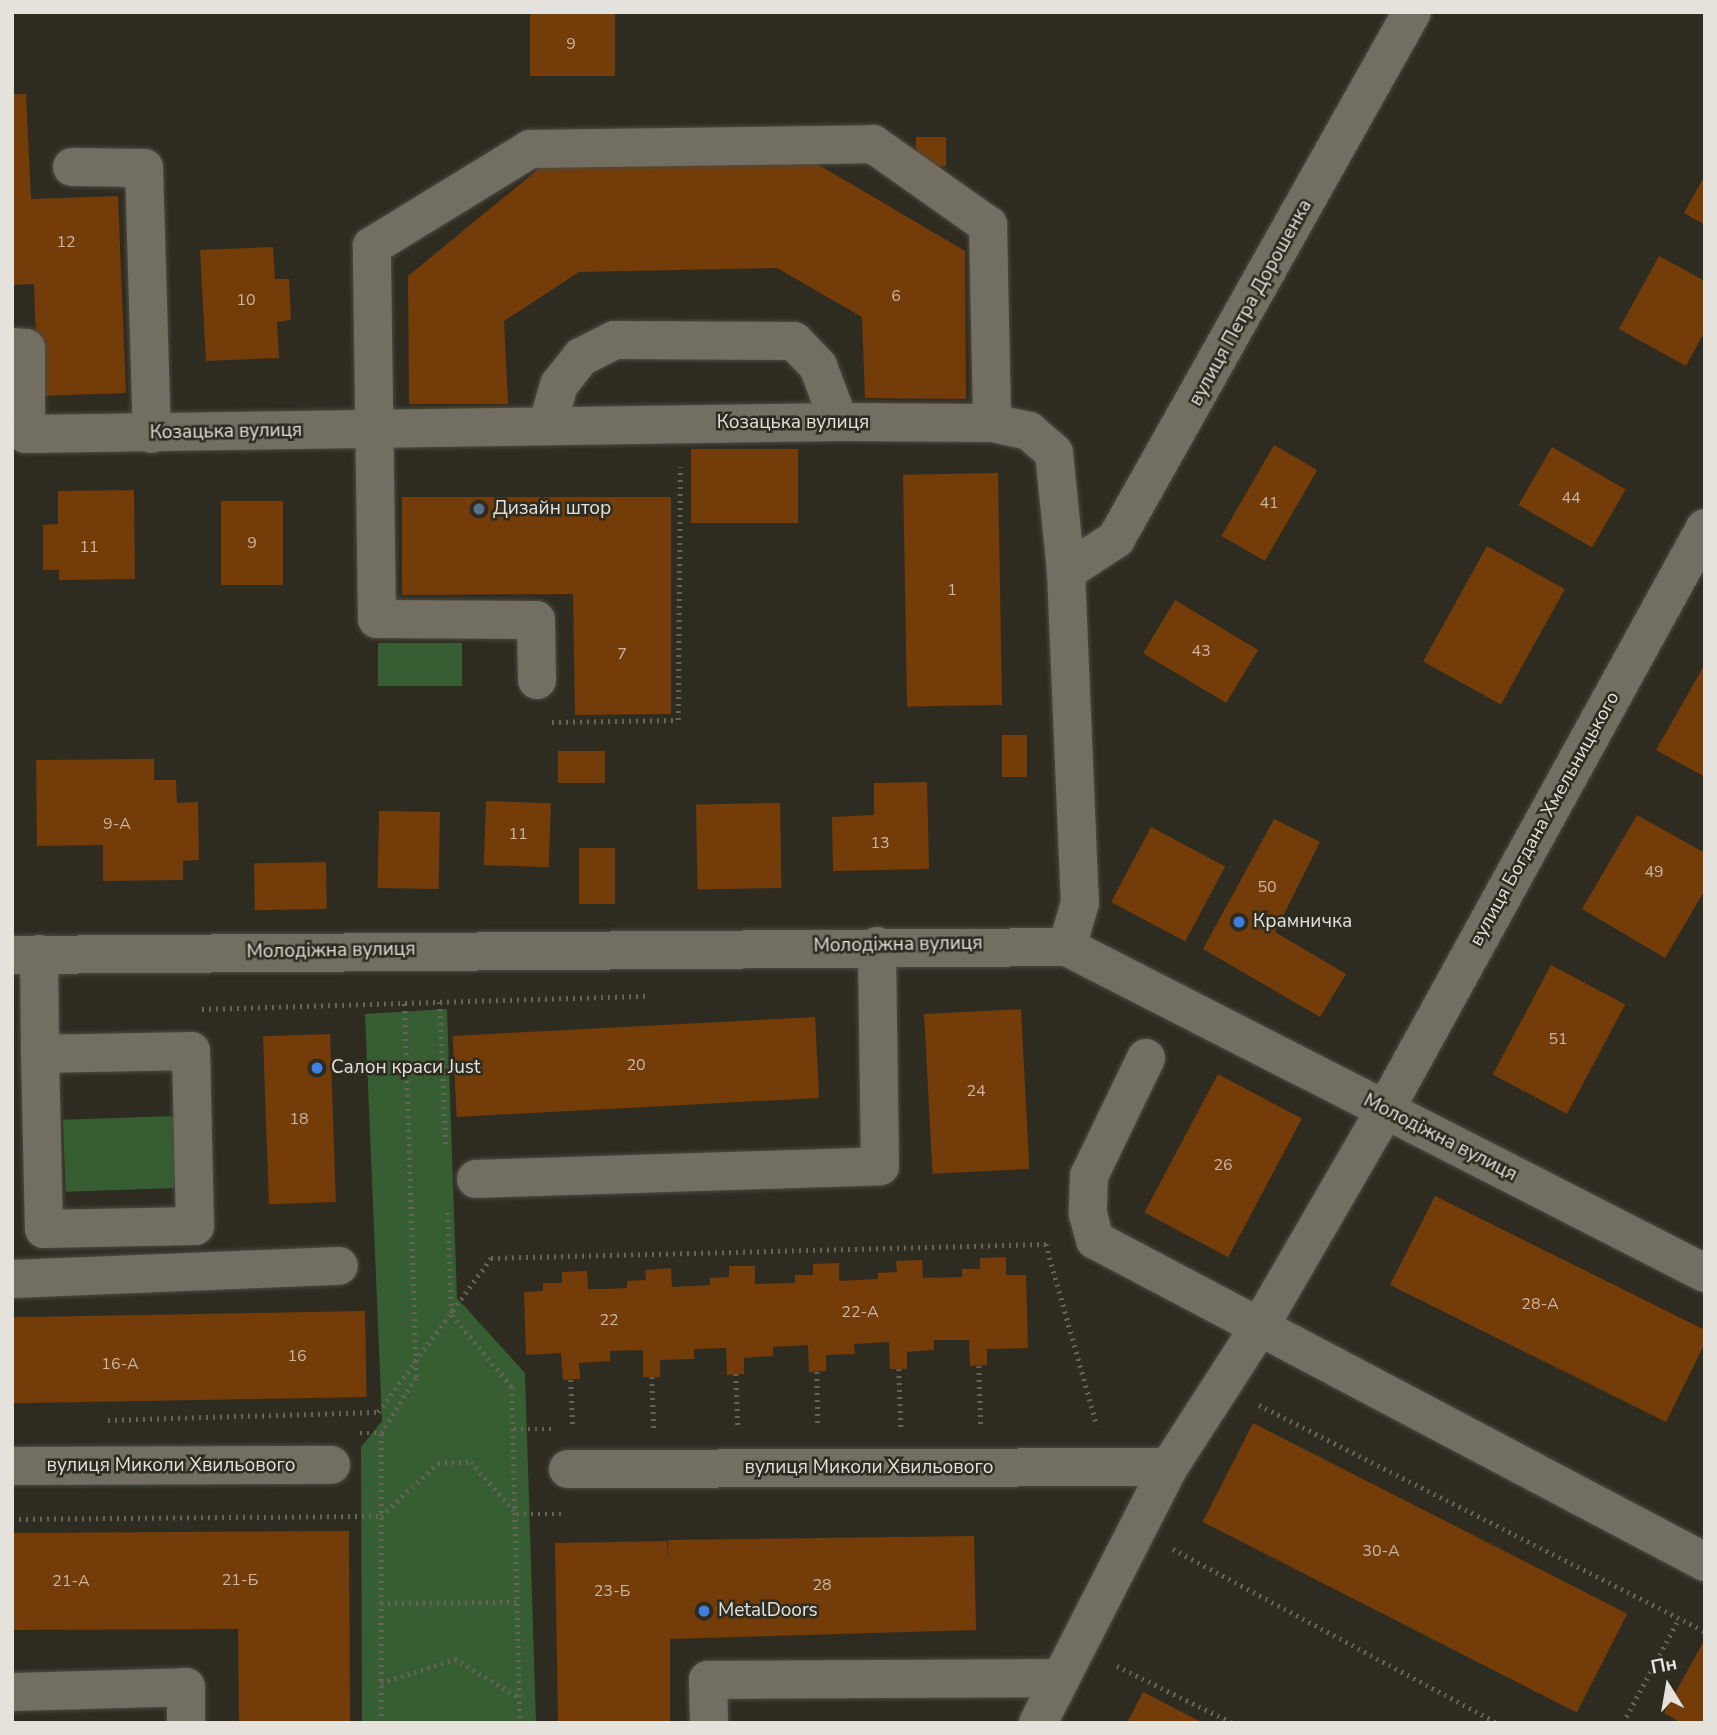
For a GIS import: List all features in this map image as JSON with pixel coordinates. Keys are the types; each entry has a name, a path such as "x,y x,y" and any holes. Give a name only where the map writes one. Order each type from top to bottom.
{"street":[{"name":"вулиця Петра Дорошенка","path":"1066,572 1116,539 1412,12"},
{"path":"537,680 536,620 377,619 378,428 372,246 530,149 873,144 988,225 992,423"},
{"path":"72,167 144,168 152,434"},
{"path":"547,426 559,384 581,357 614,340 794,341 818,366 839,422"},
{"name":"Козацька вулиця","path":"12,347 26,348 26,434 839,422 992,423 1029,431 1054,453 1066,572 1080,903 1067,947"},
{"name":"вулиця Богдана Хмельницького","path":"1038,1723 1169,1467 1261,1324 1385,1110 1705,528"},
{"path":"476,1179 880,1166 877,946"},
{"name":"Молодіжна вулиця","path":"25,954 877,946 1067,947 1705,1273"},
{"path":"25,954 40,1054 44,1229 195,1226 191,1051 40,1054"},
{"path":"1146,1058 1089,1176 1088,1214 1095,1240 1702,1553"},
{"path":"12,1279 339,1266"},
{"name":"вулиця Миколи Хвильового","path":"12,1466 331,1465"},
{"name":"вулиця Миколи Хвильового","path":"568,1469 1169,1467"},
{"path":"709,1723 708,1680 1060,1678"},
{"path":"12,1692 186,1687 186,1723"}],"path":[{"path":"537,680 537,722 678,720 680,424"},
{"path":"188,1009 659,996"},
{"path":"440,1002 446,1152"},
{"path":"381,1723 381,1433 416,1377 404,1003"},
{"path":"448,1206 452,1315 512,1387 520,1723"},
{"path":"94,1420 379,1412 491,1258 1045,1244 1097,1426 1104,1467"},
{"path":"979,1366 981,1431"},
{"path":"899,1369 901,1431"},
{"path":"817,1372 818,1430"},
{"path":"736,1374 738,1430"},
{"path":"652,1377 654,1430"},
{"path":"571,1380 573,1430"},
{"path":"1222,1385 1705,1631"},
{"path":"12,1519 382,1516 438,1463 471,1462 517,1514"},
{"path":"1139,1530 1497,1723"},
{"path":"381,1603 518,1602"},
{"path":"1623,1723 1679,1618"},
{"path":"381,1683 455,1659 520,1698"},
{"path":"1112,1675 1119,1663 1233,1723"}],"green space":[{"path":"378,643 462,643 462,686 378,686"},
{"path":"447,1009 457,1298 525,1373 536,1723 362,1723 361,1447 382,1421 365,1014"},
{"path":"174,1116 177,1188 66,1192 63,1120"}],"building":[{"path":"530,12 615,12 615,76 530,76"},
{"path":"12,94 26,94 31,199 118,196 126,393 38,396 34,284 12,285"},
{"path":"916,137 946,137 946,166 916,166"},
{"path":"814,162 965,251 966,399 865,398 862,317 777,268 579,272 504,321 508,404 409,404 408,276 542,166"},
{"path":"1705,175 1705,225 1684,213"},
{"path":"273,247 275,279 289,279 291,320 277,322 279,358 206,361 200,250"},
{"path":"1659,256 1705,281 1705,331 1686,366 1619,329"},
{"path":"1274,445 1317,470 1265,561 1222,536"},
{"path":"1552,447 1626,490 1592,548 1518,505"},
{"path":"691,449 798,449 798,523 691,523"},
{"path":"998,473 1002,705 907,707 903,475"},
{"path":"134,490 135,579 59,580 59,570 43,570 43,525 58,524 58,491"},
{"path":"402,497 671,497 671,714 575,715 573,594 402,595"},
{"path":"221,501 283,501 283,585 221,585"},
{"path":"1487,546 1565,589 1501,705 1423,661"},
{"path":"1175,600 1258,650 1226,703 1143,653"},
{"path":"1705,664 1705,777 1656,750"},
{"path":"1002,735 1027,735 1027,777 1002,777"},
{"path":"558,751 605,751 605,783 558,783"},
{"path":"154,759 154,780 176,780 177,803 198,802 199,860 183,861 183,880 103,881 103,845 37,846 36,760"},
{"path":"927,782 929,869 833,871 832,817 874,815 874,783"},
{"path":"486,801 551,803 549,867 484,865"},
{"path":"780,803 781,888 697,889 696,804"},
{"path":"379,811 440,812 439,889 378,888"},
{"path":"1637,815 1705,853 1705,890 1665,958 1582,909"},
{"path":"1274,819 1320,842 1275,932 1346,974 1320,1017 1203,949"},
{"path":"1151,827 1225,866 1185,941 1111,902"},
{"path":"579,848 615,848 615,904 579,904"},
{"path":"326,862 327,909 255,910 254,863"},
{"path":"1551,965 1625,1004 1567,1114 1493,1074"},
{"path":"1021,1009 1029,1169 933,1174 924,1014"},
{"path":"815,1017 819,1098 457,1117 452,1036"},
{"path":"330,1034 336,1202 269,1204 263,1036"},
{"path":"1218,1074 1302,1119 1228,1257 1144,1213"},
{"path":"1435,1196 1705,1330 1705,1343 1666,1422 1390,1285"},
{"path":"1006,1257 1006,1275 1026,1275 1028,1348 987,1349 987,1365 970,1366 969,1340 934,1340 934,1350 907,1352 907,1369 890,1369 889,1342 854,1344 855,1354 826,1355 826,1371 809,1372 808,1345 773,1347 773,1356 744,1358 744,1374 727,1375 726,1348 694,1349 694,1359 660,1360 660,1377 643,1377 643,1350 610,1351 610,1361 579,1363 580,1379 563,1380 561,1353 526,1355 524,1292 543,1291 543,1283 562,1283 562,1272 587,1271 588,1289 627,1288 627,1281 646,1280 645,1270 671,1268 672,1287 710,1285 710,1278 729,1277 729,1266 755,1266 755,1284 795,1283 795,1275 813,1275 813,1264 839,1263 839,1281 878,1279 878,1273 897,1272 896,1261 922,1260 923,1278 962,1277 962,1269 980,1269 980,1258"},
{"path":"365,1311 367,1397 14,1403 12,1317"},
{"path":"1253,1423 1627,1614 1577,1713 1203,1522"},
{"path":"349,1531 350,1723 239,1723 238,1629 12,1630 12,1533"},
{"path":"974,1536 976,1630 670,1639 670,1723 558,1723 555,1543 667,1541 668,1567 668,1540"},
{"path":"1705,1639 1705,1723 1682,1723 1664,1713"},
{"path":"1143,1692 1203,1723 1127,1723"}],"place":[{"name":"Дизайн штор","path":"479,509"},
{"name":"Крамничка","path":"1239,922"},
{"name":"Салон краси Just","path":"317,1068"},
{"name":"MetalDoors","path":"704,1611"}]}
